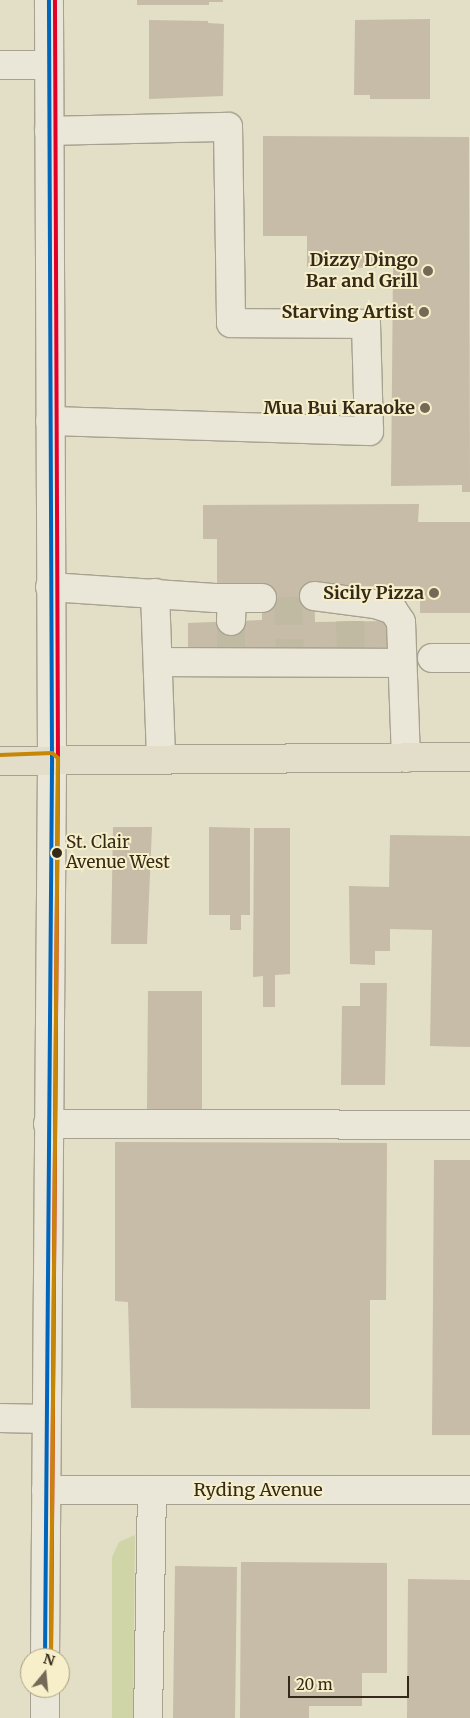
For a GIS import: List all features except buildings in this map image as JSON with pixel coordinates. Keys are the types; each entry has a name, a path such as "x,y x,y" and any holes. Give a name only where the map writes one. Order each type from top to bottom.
{"main road":[{"path":"0,761 52,759 470,757"}],"street":[{"path":"45,1648 52,759 49,0"},
{"path":"0,65 49,65"},
{"path":"49,131 228,127 231,323 366,324 369,431 50,421"},
{"path":"50,587 155,593 231,609 262,598"},
{"path":"155,593 161,759"},
{"path":"314,596 349,611 393,610 401,622 406,758"},
{"path":"432,658 470,658"},
{"path":"158,662 290,659 402,663"},
{"path":"48,1124 470,1125"},
{"path":"0,1418 46,1419"},
{"name":"Ryding Avenue","path":"46,1490 470,1490"},
{"path":"148,1718 152,1490"},
{"path":"45,1698 45,1718"}],"green space":[{"path":"135,1535 133,1718 112,1718 112,1557 119,1542"}],"tunnel":[{"path":"288,597 290,656"},
{"path":"231,621 231,655"},
{"path":"350,621 351,657"}],"transit line":[{"path":"45,1648 52,759 49,0"},
{"path":"51,1648 58,759 55,0"},
{"path":"0,755 52,753 58,758 51,1648"}],"place":[{"name":"Dizzy Dingo Bar and Grill","path":"428,271"},
{"name":"Starving Artist","path":"424,312"},
{"name":"Mua Bui Karaoke","path":"425,408"},
{"name":"Sicily Pizza","path":"434,593"},
{"name":"St. Clair Avenue West","path":"57,853"}]}
